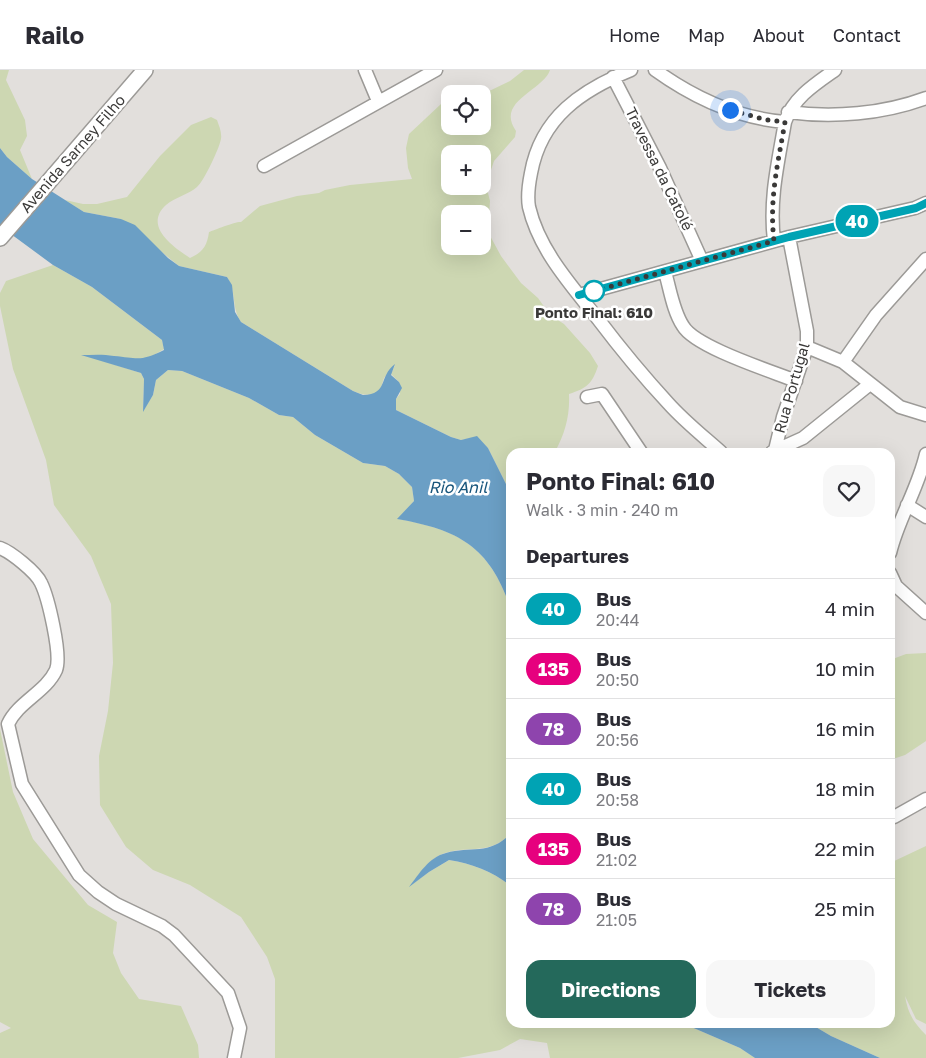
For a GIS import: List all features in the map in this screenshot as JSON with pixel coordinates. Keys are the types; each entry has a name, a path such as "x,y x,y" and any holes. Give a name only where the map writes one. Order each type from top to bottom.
{"street":[{"name":"Avenida Sarney Filho","path":"0,238 146,70"},
{"path":"365,70 378,101"},
{"path":"264,166 436,70"},
{"path":"632,70 613,78 571,102 543,135 534,156 529,183 529,206 536,227 552,260 579,295 623,351 669,404 717,448"},
{"path":"655,70 699,99 741,114 767,120 872,111 926,98"},
{"path":"774,241 771,215 773,190 787,117 814,84 835,70"},
{"name":"Travessa da Catolé","path":"613,78 660,168 702,261"},
{"path":"579,295 789,237 916,208 926,203"},
{"name":"Rua Portugal","path":"774,448 807,347 807,331 789,237"},
{"path":"843,362 876,315 926,259"},
{"path":"665,272 680,321 689,334 705,344 796,381"},
{"path":"807,347 843,362 900,407 926,415"},
{"path":"782,448 804,438 870,384"},
{"path":"588,398 602,394 637,448"},
{"path":"895,530 924,471 926,454"},
{"path":"907,506 926,517"},
{"path":"0,548 24,565 41,581 49,606 58,656 56,668 50,679 15,712 8,724 22,784 79,875 98,892 116,904 162,926 174,934 228,993 240,1028 234,1058"},
{"path":"895,584 926,613"},
{"path":"895,816 926,799"}],"green space":[{"path":"0,70 9,70 6,80 25,120 27,136 20,150 32,179 7,157 0,148"},
{"path":"524,70 550,70 539,84 522,97 511,112 511,121 516,131 515,137 494,161 491,170 491,145 441,145 441,195 488,195 490,201 490,205 441,205 441,255 491,255 491,238 501,256 521,283 538,298 550,315 564,324 590,353 598,366 588,384 580,390 569,394 569,410 566,424 557,448 506,448 506,484 488,448 477,437 461,440 451,437 396,410 396,399 400,394 399,382 391,374 395,365 384,378 380,391 366,395 353,391 241,322 236,311 232,288 227,277 179,266 121,219 84,212 65,200 83,204 97,204 127,197 160,156 191,125 211,117 217,120 221,136 220,144 207,172 197,187 166,205 160,213 158,221 159,228 169,242 190,258 204,248 209,232 241,222 260,206 350,185 412,179 408,168 406,148 409,134 441,104 441,135 491,135 491,90 510,81"},
{"path":"53,265 92,287 162,340 164,349 151,357 136,360 114,356 84,355 141,373 144,379 143,411 153,395 156,380 168,370 182,371 249,398 279,415 293,417 315,435 363,463 385,466 399,474 412,487 414,501 398,519 420,523 455,536 470,545 493,570 506,596 506,837 495,845 488,847 454,851 439,855 425,866 411,885 449,860 482,869 506,882 506,1028 694,1028 740,1048 755,1058 550,1058 547,1043 520,1039 500,1050 458,1058 275,1058 275,979 267,957 241,917 190,885 153,870 126,847 100,805 99,756 108,711 113,663 111,604 91,556 54,505 46,460 13,369 0,306 0,293 6,281"},
{"path":"926,653 926,741 905,755 895,758 895,658 906,654"},
{"path":"0,729 13,792 33,839 88,905 117,922 113,953 121,973 139,999 181,1006 198,1045 199,1058 0,1058 0,1033 11,1028 0,1022"},
{"path":"926,846 926,1024 916,1019 905,996 912,1018 926,1035 926,1058 880,1058 817,1028 895,1028 895,861"}],"water":[{"name":"Rio Anil","path":"0,148 7,157 32,179 84,212 121,219 135,225 168,258 179,266 227,277 232,285 235,312 241,322 353,391 363,395 377,392 386,374 395,364 391,375 399,382 402,388 396,399 396,410 451,437 461,440 477,436 488,448 506,484 506,596 493,570 470,545 438,529 397,519 414,501 412,487 399,474 385,466 363,463 315,435 293,417 279,415 249,398 182,371 168,370 156,380 153,395 143,412 144,379 141,373 81,355 144,358 164,350 162,340 92,287 53,265 0,226"},
{"path":"506,837 506,882 482,869 449,860 409,887 425,867 440,855 455,851 488,848"},
{"path":"694,1028 817,1028 880,1058 755,1058 740,1048"}],"bus line":[{"name":"40","path":"579,295 789,237 916,208 926,203"}],"place":[{"name":"Ponto Final: 610","path":"594,291"}],"route":[{"path":"594,291 774,241 771,215 773,190 785,122 767,120 730,110"}]}
